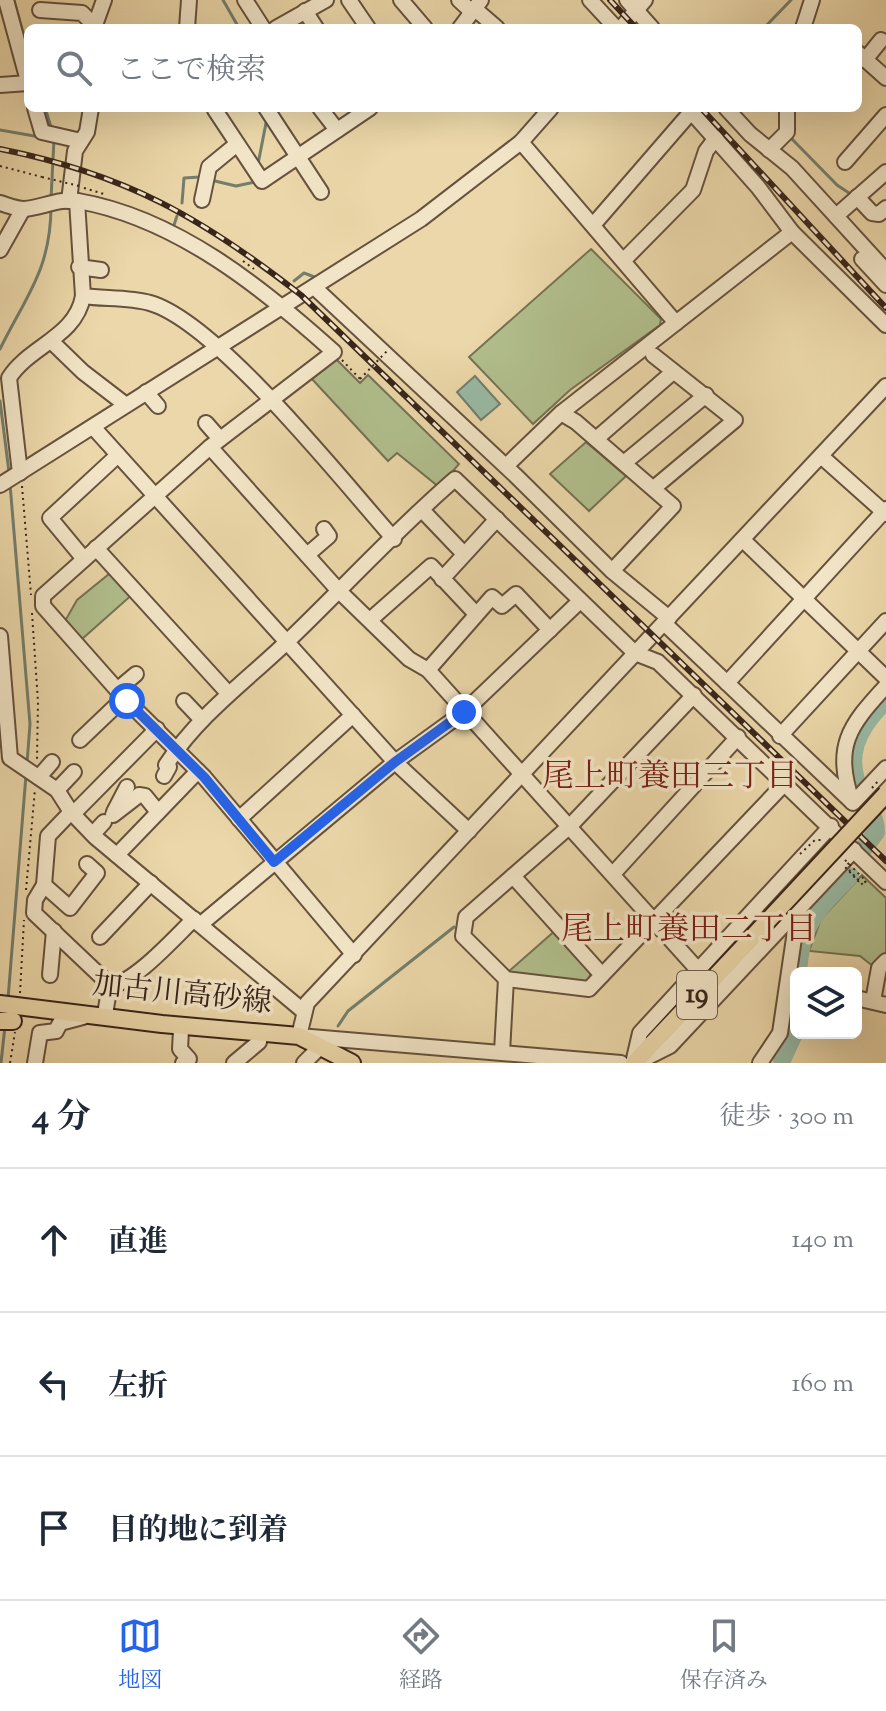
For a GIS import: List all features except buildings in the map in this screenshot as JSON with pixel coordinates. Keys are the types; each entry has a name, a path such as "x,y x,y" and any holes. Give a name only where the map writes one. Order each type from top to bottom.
{"main road":[{"name":"19","path":"634,1063 761,928 880,783"},
{"name":"加古川高砂線","path":"11,1013 100,1014 162,1024 299,1036 352,1063"}],"street":[{"path":"6,0 24,67"},
{"path":"95,24 104,0"},
{"path":"245,0 260,24"},
{"path":"349,0 365,24"},
{"path":"401,0 415,24"},
{"path":"459,0 476,7 499,24"},
{"path":"590,0 614,24"},
{"path":"804,24 812,0"},
{"path":"282,24 315,4 316,24"},
{"path":"621,24 636,4 649,24"},
{"path":"463,24 476,7"},
{"path":"46,14 82,13 91,24"},
{"path":"881,40 862,56 886,78"},
{"path":"0,85 24,82"},
{"path":"36,112 42,132 81,141"},
{"path":"20,473 9,378 22,359 51,341 79,310 83,296 66,198 75,151 87,132 90,112"},
{"path":"216,112 262,181 299,159 362,112"},
{"path":"269,112 321,192"},
{"path":"323,112 337,130"},
{"path":"0,485 421,219 521,142 547,112"},
{"path":"594,224 688,112"},
{"path":"692,112 792,232 886,325"},
{"path":"730,112 792,168 886,285"},
{"path":"769,150 787,132 787,112"},
{"path":"845,162 856,139 886,115"},
{"path":"625,259 693,190 706,151 716,138"},
{"path":"521,142 625,259 676,323"},
{"path":"202,200 209,167 237,144"},
{"path":"834,221 886,172"},
{"path":"857,197 872,213 879,214 886,208"},
{"path":"0,203 23,209 66,198 110,209 187,243 283,306 334,352 215,443 43,596 43,606 121,694 198,771 354,955"},
{"path":"0,250 23,209"},
{"path":"834,221 885,268"},
{"path":"506,466 561,413 792,232"},
{"path":"79,267 101,270"},
{"path":"314,287 506,466 780,736 853,803"},
{"path":"83,296 151,303 216,347 271,402 394,539"},
{"path":"51,341 83,372 126,405"},
{"path":"653,355 735,420 655,487"},
{"path":"596,439 673,372"},
{"path":"621,1063 299,1036 302,1010 886,386"},
{"path":"146,392 158,406"},
{"path":"624,463 706,395"},
{"path":"561,413 655,487 673,506 612,571"},
{"path":"206,423 215,443 339,591 409,659 428,670 698,970"},
{"path":"93,427 395,762 469,831"},
{"path":"84,559 50,518 118,455"},
{"path":"727,683 885,512 821,456"},
{"path":"164,776 177,748 227,692 287,642 455,479 635,653 658,662 694,695 785,783 848,854 886,882"},
{"path":"422,510 464,554"},
{"path":"442,579 497,519"},
{"path":"307,555 329,536 324,529"},
{"path":"743,540 886,678"},
{"path":"96,548 227,692"},
{"path":"370,620 428,567 476,614"},
{"path":"428,670 492,597 502,606 516,594 550,630"},
{"path":"109,986 120,985 134,975 395,762 464,712 580,601"},
{"path":"780,736 886,621"},
{"path":"0,636 10,758 57,790 72,813 93,834 302,1010"},
{"path":"80,740 136,674"},
{"path":"853,803 845,779 845,744 854,723 886,686"},
{"path":"694,695 570,826 466,917 463,936 506,979 589,989 785,783"},
{"path":"184,701 202,720"},
{"path":"239,819 353,715"},
{"path":"109,986 34,913 35,900 44,885 48,836 157,729"},
{"path":"613,874 738,737"},
{"path":"38,776 52,762"},
{"path":"117,855 198,771"},
{"path":"57,790 74,772"},
{"path":"853,803 880,783"},
{"path":"93,834 127,787"},
{"path":"108,812 113,815 139,795 145,796 158,812"},
{"path":"634,1063 640,1033 828,833"},
{"path":"634,1063 670,1046 848,854"},
{"path":"44,885 70,908 97,873 87,864"},
{"path":"513,876 602,975"},
{"path":"100,937 151,883"},
{"path":"793,967 798,910"},
{"path":"50,975 54,931"},
{"path":"879,1003 879,968 886,961"},
{"path":"502,1052 506,979"},
{"path":"35,1063 40,1033 56,1031 60,1023 100,1014 109,986"},
{"path":"760,1063 780,1033 790,995"},
{"path":"181,1030 180,1049 189,1059 183,1063"},
{"path":"234,1063 259,1042 260,1032"},
{"path":"304,1063 321,1046"}],"path":[{"path":"0,166 42,177 66,198"},
{"path":"334,352 360,379 388,350"},
{"path":"20,473 31,598"},
{"path":"26,897 38,776 38,702 32,611"},
{"path":"800,854 828,833"},
{"path":"844,865 853,875 863,885 867,881 849,862 845,867 862,885 866,881 851,866 848,854"},
{"path":"10,1063 11,1013 18,988 24,912"}],"shaded area":[{"path":"591,249 661,319 660,325 570,390 533,424 469,357"},
{"path":"336,359 360,383 368,375 459,464 439,487 397,453 388,461 312,379"},
{"path":"475,376 500,404 481,420 457,392"},
{"path":"586,442 626,476 589,511 550,474"},
{"path":"114,570 134,593 82,639 65,621 77,600"},
{"path":"862,875 886,898 886,954 874,967 860,956 809,951 821,919"},
{"path":"557,929 592,970 587,983 510,976 508,972"}],"waterway":[{"path":"14,0 24,36"},
{"path":"223,0 237,24"},
{"path":"768,24 791,0"},
{"path":"46,112 51,127"},
{"path":"258,164 267,118"},
{"path":"0,130 40,137"},
{"path":"791,138 837,185 852,195"},
{"path":"51,199 54,139"},
{"path":"182,203 184,178 200,177"},
{"path":"215,181 236,186 255,182"},
{"path":"0,349 42,265 51,206"},
{"path":"173,228 177,216"},
{"path":"294,281 304,273 317,278"},
{"path":"0,401 9,472"},
{"path":"10,484 30,724 27,763"},
{"path":"864,848 876,832 876,827 857,783 853,756 860,733 886,700"},
{"path":"8,999 26,775"},
{"path":"799,967 803,941 813,918 850,876"},
{"path":"338,1026 348,1011 454,927"},
{"path":"1,1063 5,1026"},
{"path":"782,1060 792,1039"}],"railway":[{"path":"610,0 632,24"},
{"path":"705,112 886,308"},
{"path":"0,149 86,171 160,202 229,243 301,295 886,861"}],"district":[{"name":"尾上町養田三丁目","path":"670,778"},
{"name":"尾上町養田二丁目","path":"689,931"}],"route":[{"path":"127,701 204,777 274,862 395,762 464,712"}]}
